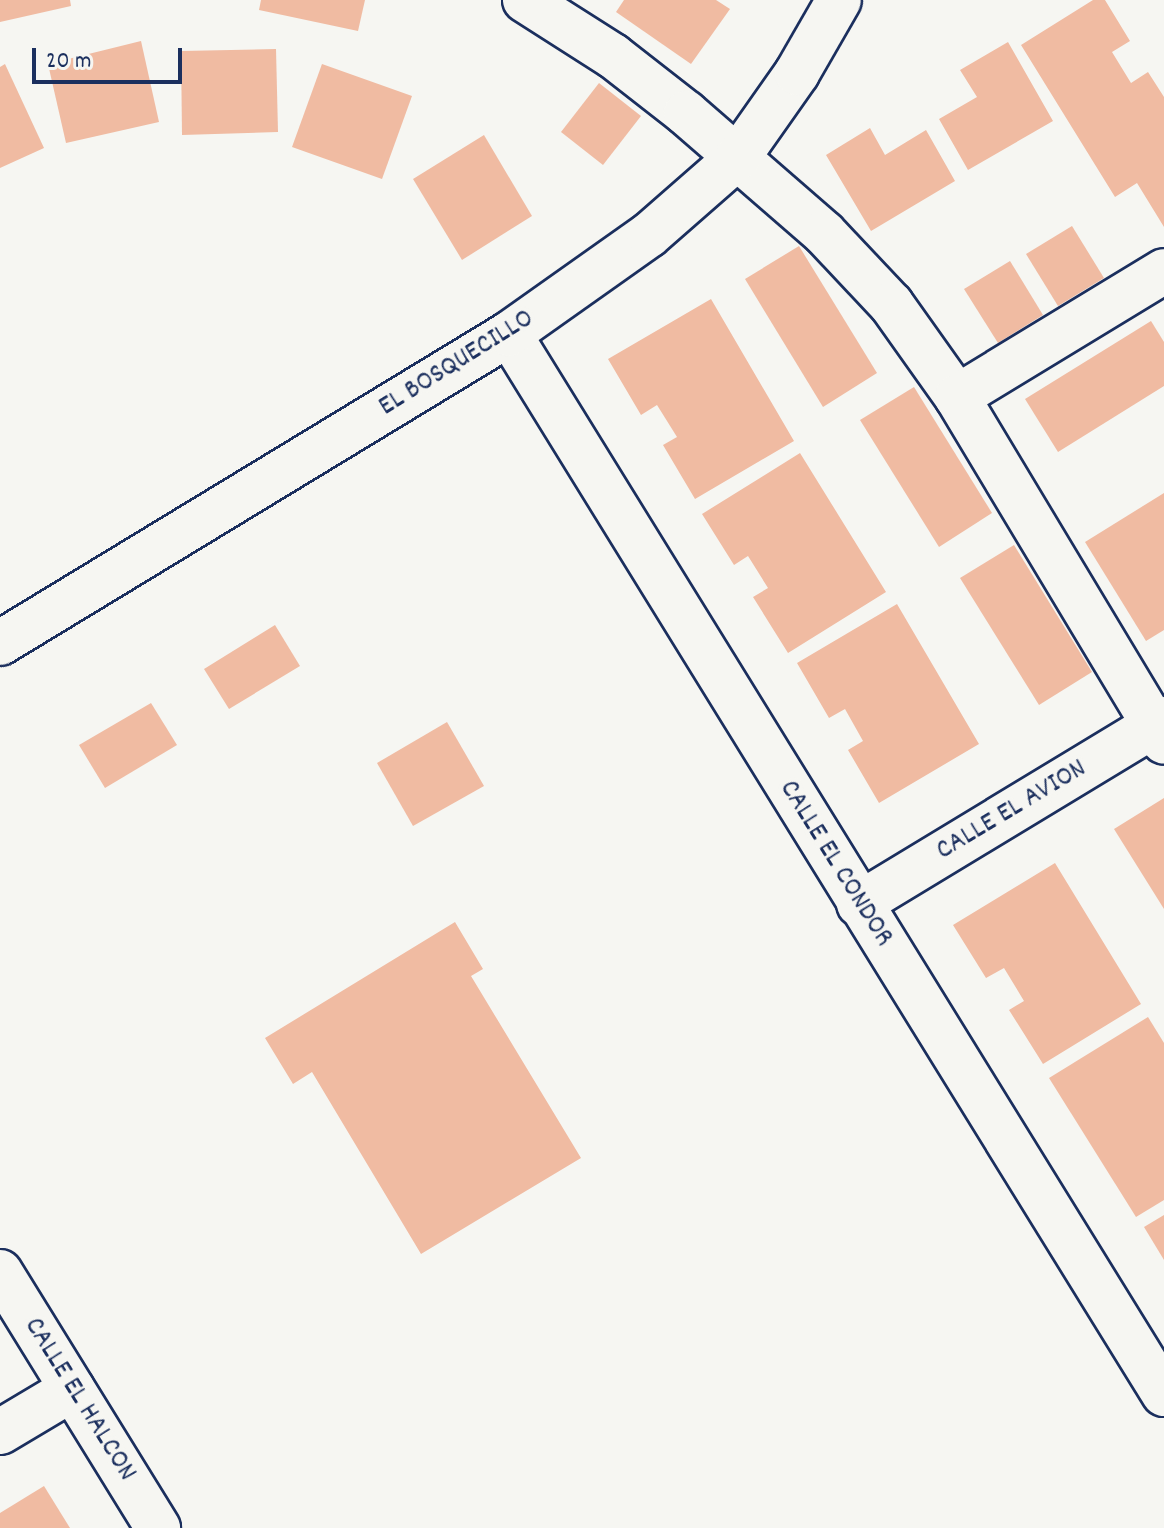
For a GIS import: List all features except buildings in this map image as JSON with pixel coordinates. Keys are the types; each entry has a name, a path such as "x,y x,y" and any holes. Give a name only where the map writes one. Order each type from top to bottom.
{"street":[{"path":"525,0 613,56 738,157 824,233 891,304 957,397 1160,729"},
{"name":"EL BOSQUECILLO","path":"0,643 509,334 649,235 738,157 797,73 839,0"},
{"path":"957,397 1164,271"},
{"name":"CALLE EL CONDOR","path":"509,334 1164,1394"},
{"name":"CALLE EL AVION","path":"859,904 1160,729"},
{"name":"CALLE EL HALCON","path":"0,1272 158,1528"},
{"path":"0,1432 72,1389"}]}
